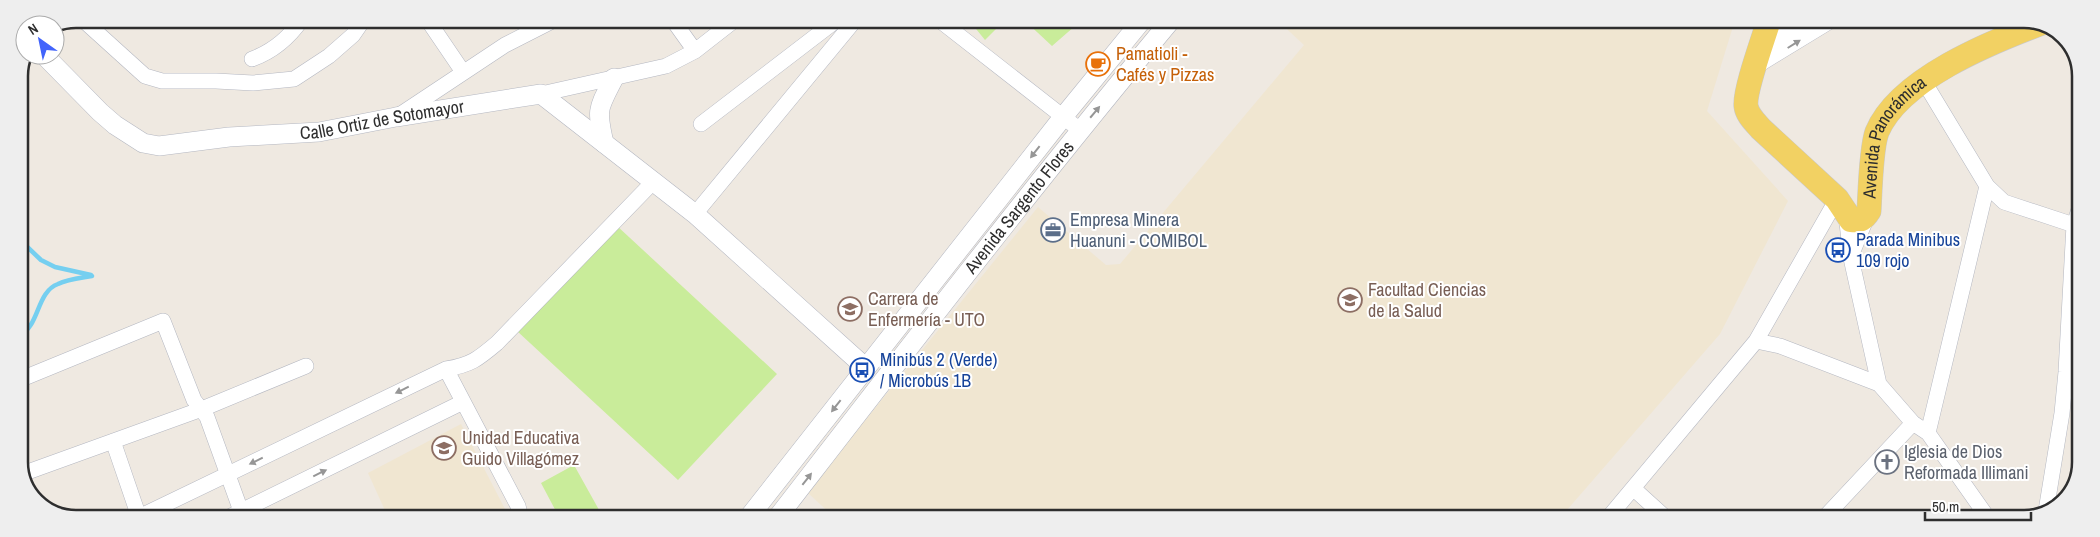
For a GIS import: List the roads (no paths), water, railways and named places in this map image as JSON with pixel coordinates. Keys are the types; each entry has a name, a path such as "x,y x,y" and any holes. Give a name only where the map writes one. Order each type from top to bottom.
{"main road":[{"name":"Avenida Panorámica","path":"1767,28 1747,92 1746,107 1750,116 1761,129 1851,208 1876,133 1901,98 1923,80 1971,54 2031,28"}],"street":[{"path":"92,28 145,76 162,81 253,83 294,79 329,56 353,35 358,28"},
{"path":"252,59 267,54 279,46 294,28"},
{"path":"437,28 463,72"},
{"path":"396,117 505,45 538,28"},
{"path":"679,28 695,51"},
{"name":"Calle Ortiz de Sotomayor","path":"54,65 115,125 144,143 159,146 229,137 319,132 396,117 541,94 666,66 695,51 724,28"},
{"path":"701,124 826,28"},
{"path":"695,214 849,28"},
{"path":"949,28 1080,130"},
{"name":"Avenida Sargento Flores","path":"756,510 1062,117 1136,28"},
{"name":"Avenida Sargento Flores","path":"783,510 912,342 1080,130 1165,28"},
{"path":"1758,57 1796,28"},
{"path":"1758,57 1816,28"},
{"path":"604,143 598,119 599,107 614,78"},
{"path":"1923,80 1987,186 2004,202 2072,227"},
{"path":"541,94 695,214 866,368"},
{"path":"153,510 446,369 465,366 477,361 497,343 654,182"},
{"path":"1928,433 1987,186"},
{"path":"1851,208 1851,258 1879,384"},
{"path":"1851,208 1851,258"},
{"path":"1615,510 1756,341 1851,208"},
{"path":"2047,504 2066,372 2072,294"},
{"path":"28,376 163,321 194,400 207,417 228,474 234,510"},
{"path":"896,330 912,342"},
{"path":"1756,341 1780,346 1879,384 1913,423 1928,433 1982,510"},
{"path":"28,472 202,409 306,366"},
{"path":"446,369 519,510"},
{"path":"243,510 463,402"},
{"path":"1831,510 1913,423"},
{"path":"113,441 137,510"},
{"path":"1634,489 1657,510"}],"waterway":[{"path":"28,248 41,260 55,267 91,275"},
{"path":"28,329 51,288 66,281 92,276"}],"place":[{"name":"Pamatioli - Cafés y Pizzas","path":"1098,64"},
{"name":"Empresa Minera Huanuni - COMIBOL","path":"1053,230"},
{"name":"Parada Minibus 109 rojo","path":"1838,250"},
{"name":"Facultad Ciencias de la Salud","path":"1350,300"},
{"name":"Carrera de Enfermería - UTO","path":"850,309"},
{"name":"Minibús 2 (Verde) / Microbús 1B","path":"862,370"},
{"name":"Unidad Educativa Guido Villagómez","path":"444,448"},
{"name":"Iglesia de Dios Reformada Illimani","path":"1887,462"}]}
